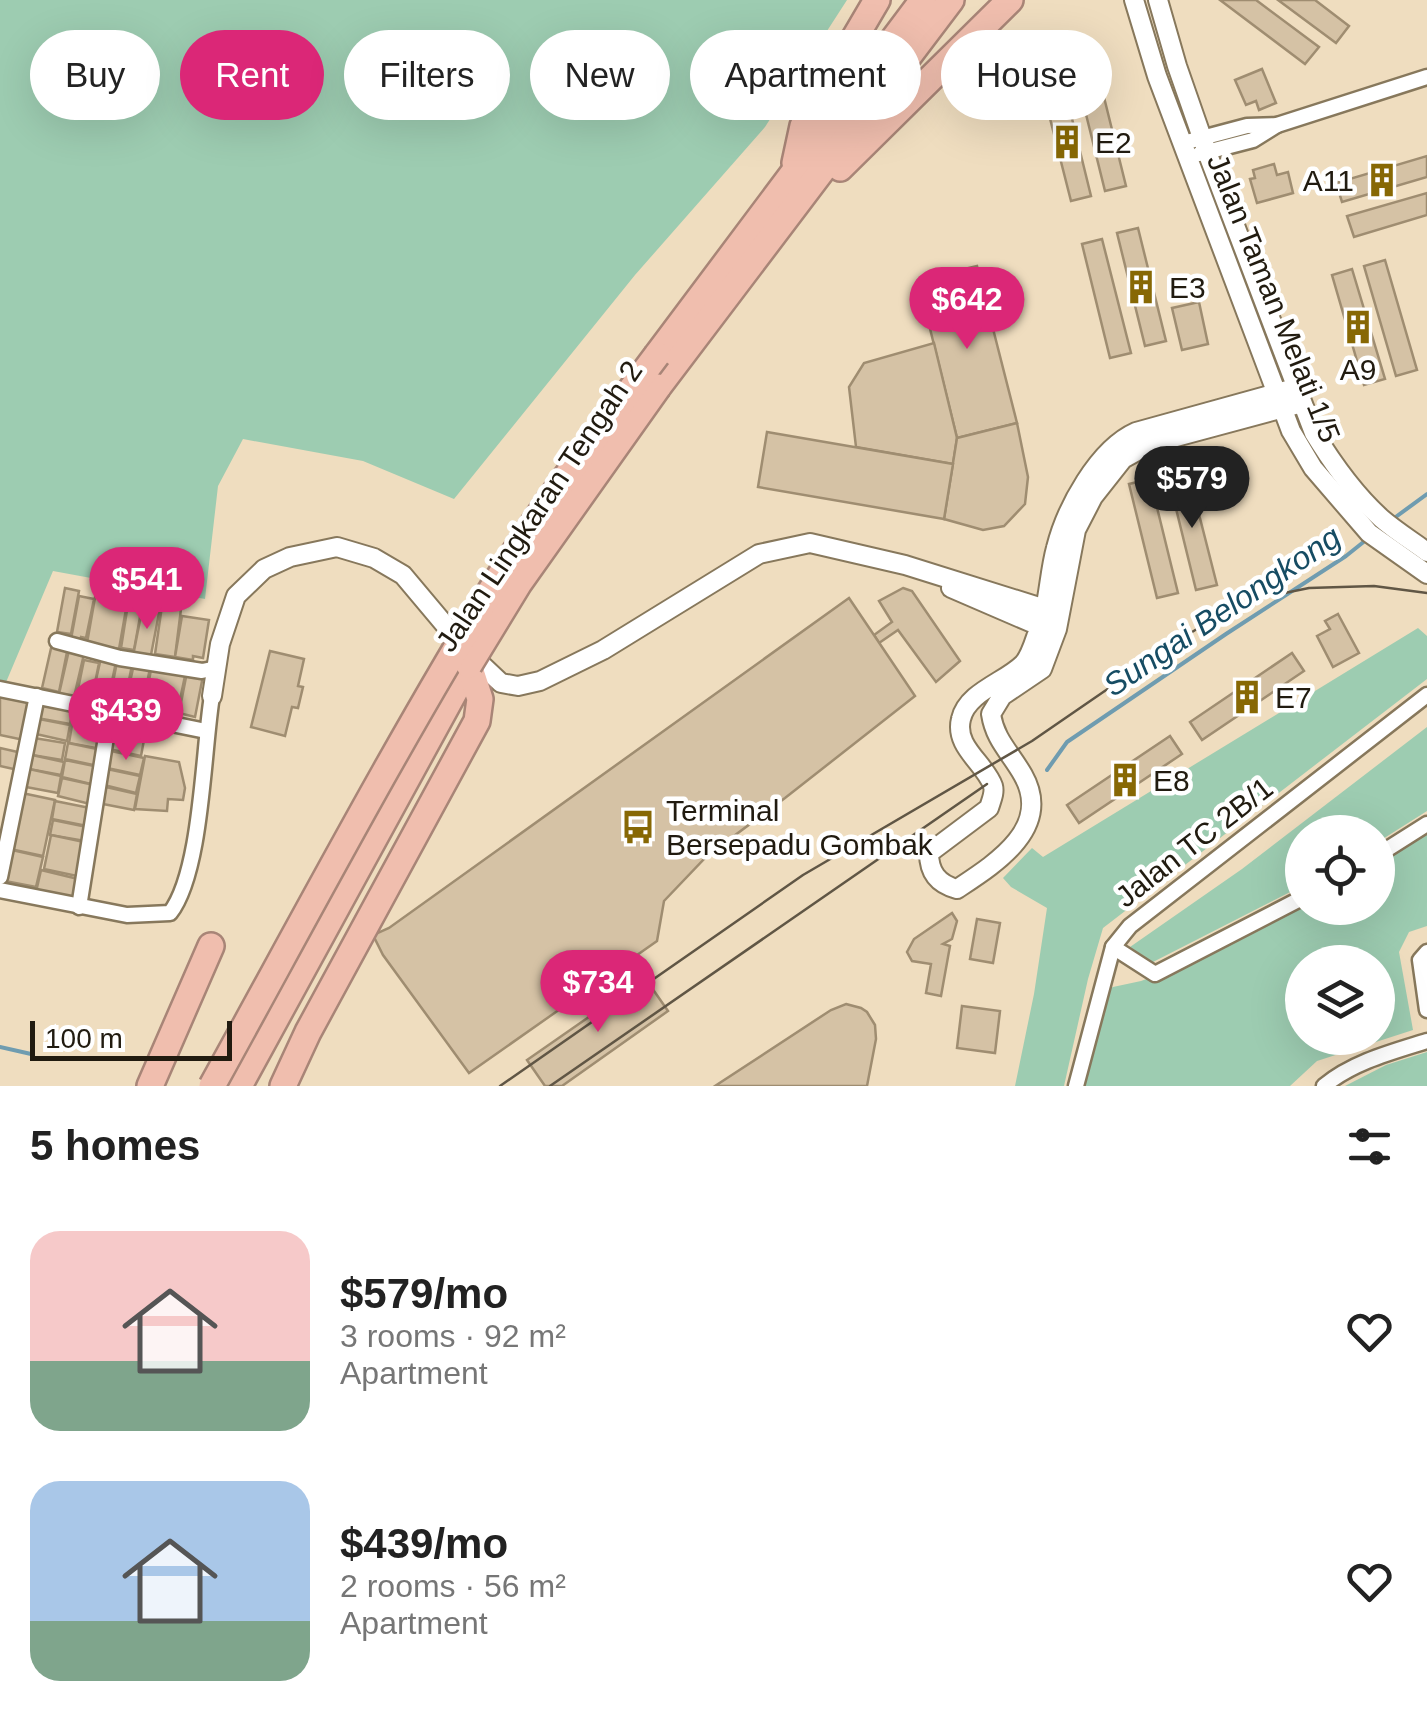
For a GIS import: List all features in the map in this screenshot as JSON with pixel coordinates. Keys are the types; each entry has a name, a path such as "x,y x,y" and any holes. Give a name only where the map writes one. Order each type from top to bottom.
{"highway":[{"path":"793,172 803,126 877,0"},
{"name":"Jalan Lingkaran Tengah 2","path":"212,1086 384,773 504,569 591,442 923,0"},
{"name":"Jalan Lingkaran Tengah 2","path":"239,1086 469,666 530,568 658,387 950,0"},
{"path":"776,231 1010,0"},
{"path":"283,1086 308,1032 477,721 480,699 469,666"},
{"path":"150,1086 211,946"}],"street":[{"name":"Jalan Taman Melati 1/5","path":"1134,0 1156,76 1194,148 1314,432 1381,530 1427,552"},
{"name":"Jalan Taman Melati 1/5","path":"1158,0 1194,148 1278,402 1302,453 1330,490 1381,530 1427,574"},
{"path":"1194,148 1253,140 1277,125 1427,78"},
{"path":"1236,414 1253,387 1258,346"},
{"path":"1051,619 1025,662 969,703 961,718 964,744 994,787 989,808 929,853 929,866 945,886 957,889 1007,854 1020,839 1029,816 1031,798 1025,778 994,732 991,714 1002,696 1042,669 1051,619 1076,530 1093,497 1123,459 1150,444 1299,396"},
{"path":"1236,414 1273,428 1302,453"},
{"path":"0,890 127,915 170,913 179,902 191,857 220,644 236,596 264,569 290,557 337,547 374,558 403,575 466,650 501,683 518,686 540,681 603,650 759,554 810,544 905,565 977,601 1051,619"},
{"path":"57,641 120,658 202,671 216,668"},
{"path":"0,689 206,731"},
{"name":"Jalan TC 2B/1","path":"1076,1086 1113,947 1130,926 1427,695"},
{"path":"0,877 37,696"},
{"path":"79,907 110,712"},
{"path":"1395,844 1427,824"},
{"path":"1113,947 1155,974 1285,907"},
{"path":"1427,952 1420,960 1427,1010"},
{"path":"1324,1086 1368,1061 1427,1041"}],"green space":[{"path":"0,0 847,0 828,30 690,30 690,120 770,120 635,275 454,499 363,461 243,439 218,486 205,599 53,571 4,687 0,686"},
{"path":"1418,628 1427,636 1427,679 1103,928 1064,1086 1015,1086 1047,908 1003,878 1032,848 1043,857"},
{"path":"1427,727 1427,811 1395,831 1395,815 1312,815"},
{"path":"1427,828 1427,926 1409,932 1399,952 1413,1030 1395,1036 1395,945 1285,945 1285,1055 1336,1055 1317,1061 1290,1086 1077,1086 1098,996 1113,987 1187,964 1285,910 1285,925 1395,925 1395,848"},
{"path":"1285,836 1285,895 1153,962 1130,947"},
{"path":"1427,1052 1427,1086 1345,1086 1386,1065"}],"building":[{"path":"1220,0 1256,0 1319,47 1305,64"},
{"path":"1278,0 1315,0 1349,26 1336,43"},
{"path":"1262,69 1276,103 1259,110 1256,101 1246,105 1235,80"},
{"name":"E2","path":"1050,120 1072,120 1091,196 1071,201"},
{"path":"1087,120 1110,120 1126,186 1105,191"},
{"name":"A11","path":"1427,156 1427,177 1342,202 1336,183"},
{"path":"1274,164 1277,175 1288,172 1293,193 1257,203 1250,179 1255,178 1253,170"},
{"path":"1427,193 1427,215 1354,237 1347,216"},
{"name":"E3","path":"1138,228 1166,341 1145,346 1117,233"},
{"path":"1102,239 1131,353 1110,358 1082,244"},
{"path":"1385,260 1417,370 1396,376 1364,266"},
{"path":"977,266 1017,423 957,438 918,280"},
{"name":"A9","path":"1352,269 1385,379 1364,385 1332,275"},
{"path":"1199,302 1208,344 1182,350 1172,308"},
{"path":"934,343 957,438 953,464 856,447 849,387 864,363"},
{"path":"1017,423 1028,477 1025,504 1004,526 983,530 944,519 957,438"},
{"path":"767,432 953,464 944,519 758,487"},
{"path":"1188,471 1217,585 1196,590 1168,476"},
{"path":"1150,479 1178,593 1157,598 1129,484"},
{"path":"65,588 79,591 71,634 57,632"},
{"path":"903,588 912,591 960,661 936,682 898,630 879,643 874,635 892,622 879,601"},
{"path":"96,592 128,598 119,649 87,643"},
{"path":"79,596 94,599 86,638 81,637 80,641 71,639"},
{"name":"Terminal Bersepadu Gombak","path":"849,598 915,696 707,856 664,901 657,941 469,1073 383,955 373,935 389,928"},
{"path":"128,604 142,606 134,650 121,648"},
{"path":"143,605 160,608 150,660 133,656"},
{"path":"162,606 181,609 175,657 155,654"},
{"path":"1338,614 1359,653 1333,667 1317,636 1330,629 1325,621"},
{"path":"182,616 209,620 203,658 175,657"},
{"path":"52,644 68,647 59,692 42,688"},
{"path":"69,650 84,654 74,697 59,694"},
{"path":"270,651 304,659 298,708 292,707 285,736 251,727"},
{"name":"E7","path":"1292,653 1304,671 1202,740 1190,722"},
{"path":"101,658 116,662 107,705 91,701"},
{"path":"84,660 99,663 92,698 77,694"},
{"path":"117,662 132,665 124,705 109,702"},
{"path":"134,664 150,668 141,713 124,709"},
{"path":"152,664 186,671 177,714 144,708"},
{"path":"187,672 203,676 195,717 179,713"},
{"path":"0,690 33,697 24,740 0,735"},
{"path":"41,700 73,707 70,724 37,718"},
{"path":"75,707 108,714 101,749 69,743"},
{"path":"117,715 150,722 147,739 114,732"},
{"path":"39,719 70,725 67,741 36,734"},
{"path":"113,733 144,740 141,756 109,749"},
{"name":"E8","path":"1170,736 1182,754 1079,823 1067,805"},
{"path":"34,738 65,743 62,760 32,755"},
{"path":"68,743 102,750 98,766 65,759"},
{"path":"0,748 22,753 18,770 0,766"},
{"path":"111,751 144,758 140,775 107,768"},
{"path":"32,755 64,762 61,775 29,769"},
{"path":"145,756 179,762 185,788 183,800 168,799 167,811 135,809"},
{"path":"65,760 99,767 95,785 62,777"},
{"path":"29,769 61,776 58,793 26,787"},
{"path":"107,769 140,776 136,793 104,785"},
{"path":"62,778 94,785 90,804 58,796"},
{"path":"106,787 137,794 134,810 103,804"},
{"path":"22,793 55,800 43,856 10,849"},
{"path":"55,801 90,808 87,826 52,819"},
{"path":"53,820 87,827 85,841 50,835"},
{"path":"51,835 84,842 77,876 44,869"},
{"path":"12,850 43,857 36,887 5,881"},
{"path":"41,870 78,879 73,900 36,892"},
{"path":"952,913 957,921 952,939 943,944 950,946 941,996 926,993 931,964 912,961 907,952 914,939"},
{"path":"977,919 1000,923 993,963 970,959"},
{"path":"645,978 668,1011 562,1086 545,1086 527,1060"},
{"path":"846,1004 867,1012 875,1025 867,1086 715,1086 831,1010"},
{"path":"962,1006 1000,1011 995,1053 957,1048"}],"waterway":[{"name":"Sungai Belongkong","path":"1393,519 1427,494"},
{"name":"Sungai Belongkong","path":"1047,770 1067,742 1366,540"},
{"name":"Sungai Belongkong","path":"0,1047 31,1054"}],"tram line":[{"path":"500,1086 803,875 1032,741 1221,614 1265,597 1309,588 1374,586 1427,593"},
{"path":"550,1086 987,784"}],"place":[{"name":"E2","path":"1067,142"},
{"name":"A11","path":"1382,180"},
{"name":"E3","path":"1141,287"},
{"name":"A9","path":"1358,327"},
{"name":"E7","path":"1247,697"},
{"name":"E8","path":"1125,780"},
{"name":"Terminal Bersepadu Gombak","path":"638,827"}]}
